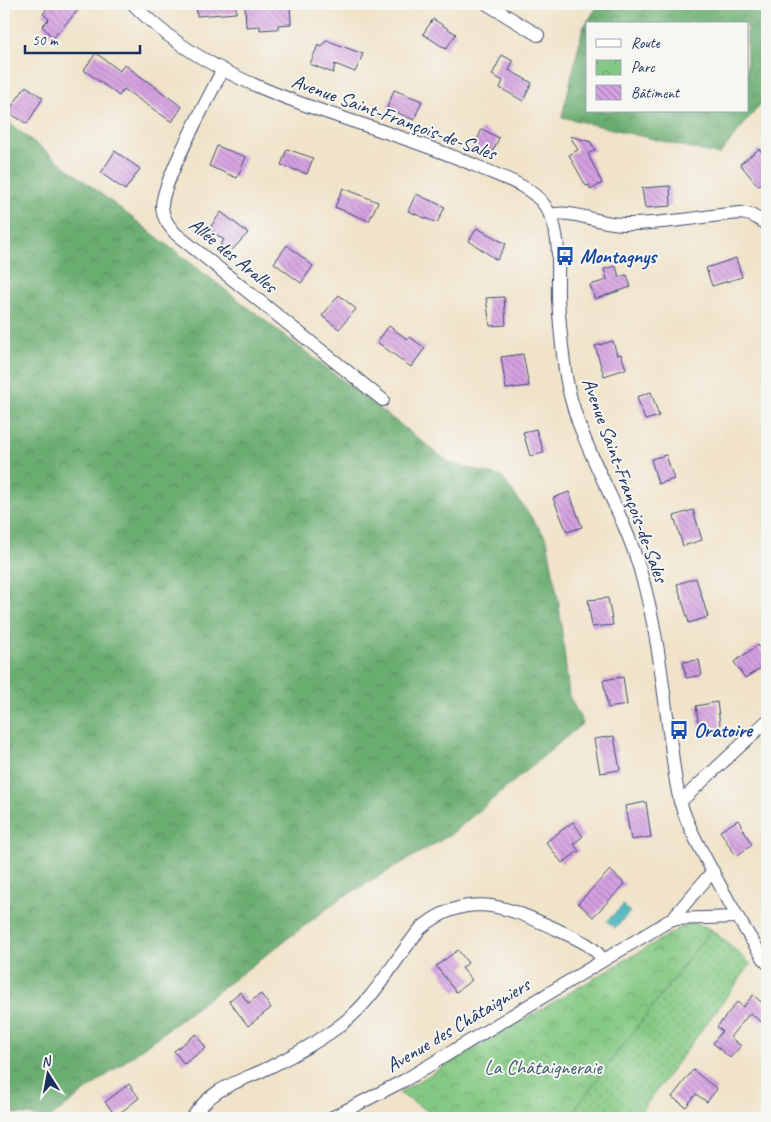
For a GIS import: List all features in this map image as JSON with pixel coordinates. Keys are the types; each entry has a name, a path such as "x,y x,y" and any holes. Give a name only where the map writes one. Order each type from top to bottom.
{"street":[{"name":"Avenue Saint-François-de-Sales","path":"133,4 160,30 222,70 279,94 436,148 530,192 542,201 550,215 557,250 562,345 569,389 589,448 632,545 650,603 680,802 690,828 737,917 767,963"},
{"path":"487,4 538,35"},
{"name":"Allée des Aralles","path":"222,70 166,186 162,208 167,224 176,234 383,400"},
{"path":"550,215 560,212 619,224 643,224 741,214 751,215 767,224"},
{"path":"680,802 767,720"},
{"name":"Avenue des Châtaigniers","path":"331,1118 405,1080 672,919 713,871"},
{"path":"192,1118 205,1102 224,1087 278,1062 330,1033 350,1018 368,1000 422,928 432,919 456,907 483,904 524,915 590,946 603,960"},
{"name":"Avenue des Châtaigniers","path":"672,919 737,917"}],"green space":[{"path":"599,4 767,4 767,96 719,155 562,117 583,28 586,24 586,112 748,112 748,22 587,22"},
{"path":"4,119 450,463 502,477 547,539 559,605 569,696 583,723 450,835 340,899 50,1118 4,1112"},
{"name":"La Châtaigneraie","path":"695,923 711,929 568,1118 439,1118 399,1093 685,925"},
{"path":"711,929 751,964 636,1118 568,1118"}],"water":[{"path":"623,905 630,912 615,928 607,921"}],"building":[{"path":"50,4 74,4 80,8 53,38 42,26 49,19 43,14"},
{"path":"196,4 236,4 236,13 197,16"},
{"path":"245,4 290,4 291,24 278,25 278,29 260,30 260,26 246,27"},
{"path":"433,19 456,34 446,49 423,34"},
{"path":"326,40 363,54 355,72 335,64 333,73 310,64 318,45 322,47"},
{"path":"96,53 120,71 124,64 182,107 172,122 124,89 119,96 84,70"},
{"path":"502,55 513,61 509,70 532,83 523,101 500,88 503,81 492,75"},
{"path":"26,86 43,98 27,124 8,112"},
{"path":"394,90 422,101 414,120 387,108"},
{"path":"482,129 499,138 491,155 474,147"},
{"path":"570,136 591,142 595,150 588,154 602,183 591,190 589,185 586,186 569,155 578,150"},
{"path":"217,146 246,157 237,178 209,166"},
{"path":"287,149 313,158 307,174 281,165"},
{"path":"759,149 767,159 767,180 758,186 740,164"},
{"path":"115,151 140,169 125,190 101,173"},
{"path":"670,186 671,206 645,208 642,188"},
{"path":"343,188 378,202 369,221 335,207"},
{"path":"416,194 445,207 437,223 408,211"},
{"path":"221,212 248,233 230,252 220,245 224,240 209,229"},
{"path":"477,228 506,244 497,260 469,241"},
{"path":"287,245 313,266 301,283 274,263"},
{"path":"736,258 742,277 712,286 706,268"},
{"path":"616,266 619,277 627,275 631,287 595,299 590,285 607,280 604,269"},
{"path":"339,295 356,309 339,329 322,316"},
{"path":"504,297 506,325 490,326 486,298"},
{"path":"389,326 407,339 410,337 425,348 411,367 377,342"},
{"path":"613,341 617,355 621,354 626,369 604,376 595,346"},
{"path":"523,354 529,386 506,389 501,357"},
{"path":"651,392 659,416 645,420 637,397"},
{"path":"536,429 544,453 530,456 523,432"},
{"path":"666,455 674,479 658,484 651,459"},
{"path":"569,492 582,527 567,532 553,498"},
{"path":"693,510 702,540 683,546 674,516"},
{"path":"696,578 708,617 689,623 677,584"},
{"path":"608,598 613,625 592,627 588,600"},
{"path":"758,645 767,660 767,664 745,678 734,662"},
{"path":"699,660 702,675 686,678 683,662"},
{"path":"623,677 627,705 608,708 603,680"},
{"path":"717,702 721,731 700,733 696,706"},
{"path":"614,736 620,770 600,773 594,739"},
{"path":"646,802 651,837 631,840 625,806"},
{"path":"738,820 752,845 736,856 720,831"},
{"path":"573,822 583,836 574,844 579,851 562,863 546,842"},
{"path":"610,870 625,884 593,917 578,903"},
{"path":"458,950 468,963 462,968 472,980 456,992 436,966"},
{"path":"240,992 248,1003 261,994 271,1008 248,1026 229,1001"},
{"path":"753,995 767,1007 767,1014 761,1022 750,1013 730,1037 741,1046 730,1058 713,1043 722,1031 717,1027 737,1002 743,1007"},
{"path":"196,1034 206,1048 184,1064 174,1051"},
{"path":"693,1070 717,1089 707,1102 696,1094 686,1107 672,1097"},
{"path":"129,1084 139,1098 116,1116 105,1102"}],"place":[{"name":"Montagnys","path":"565,256"},
{"name":"Oratoire","path":"679,730"}]}
